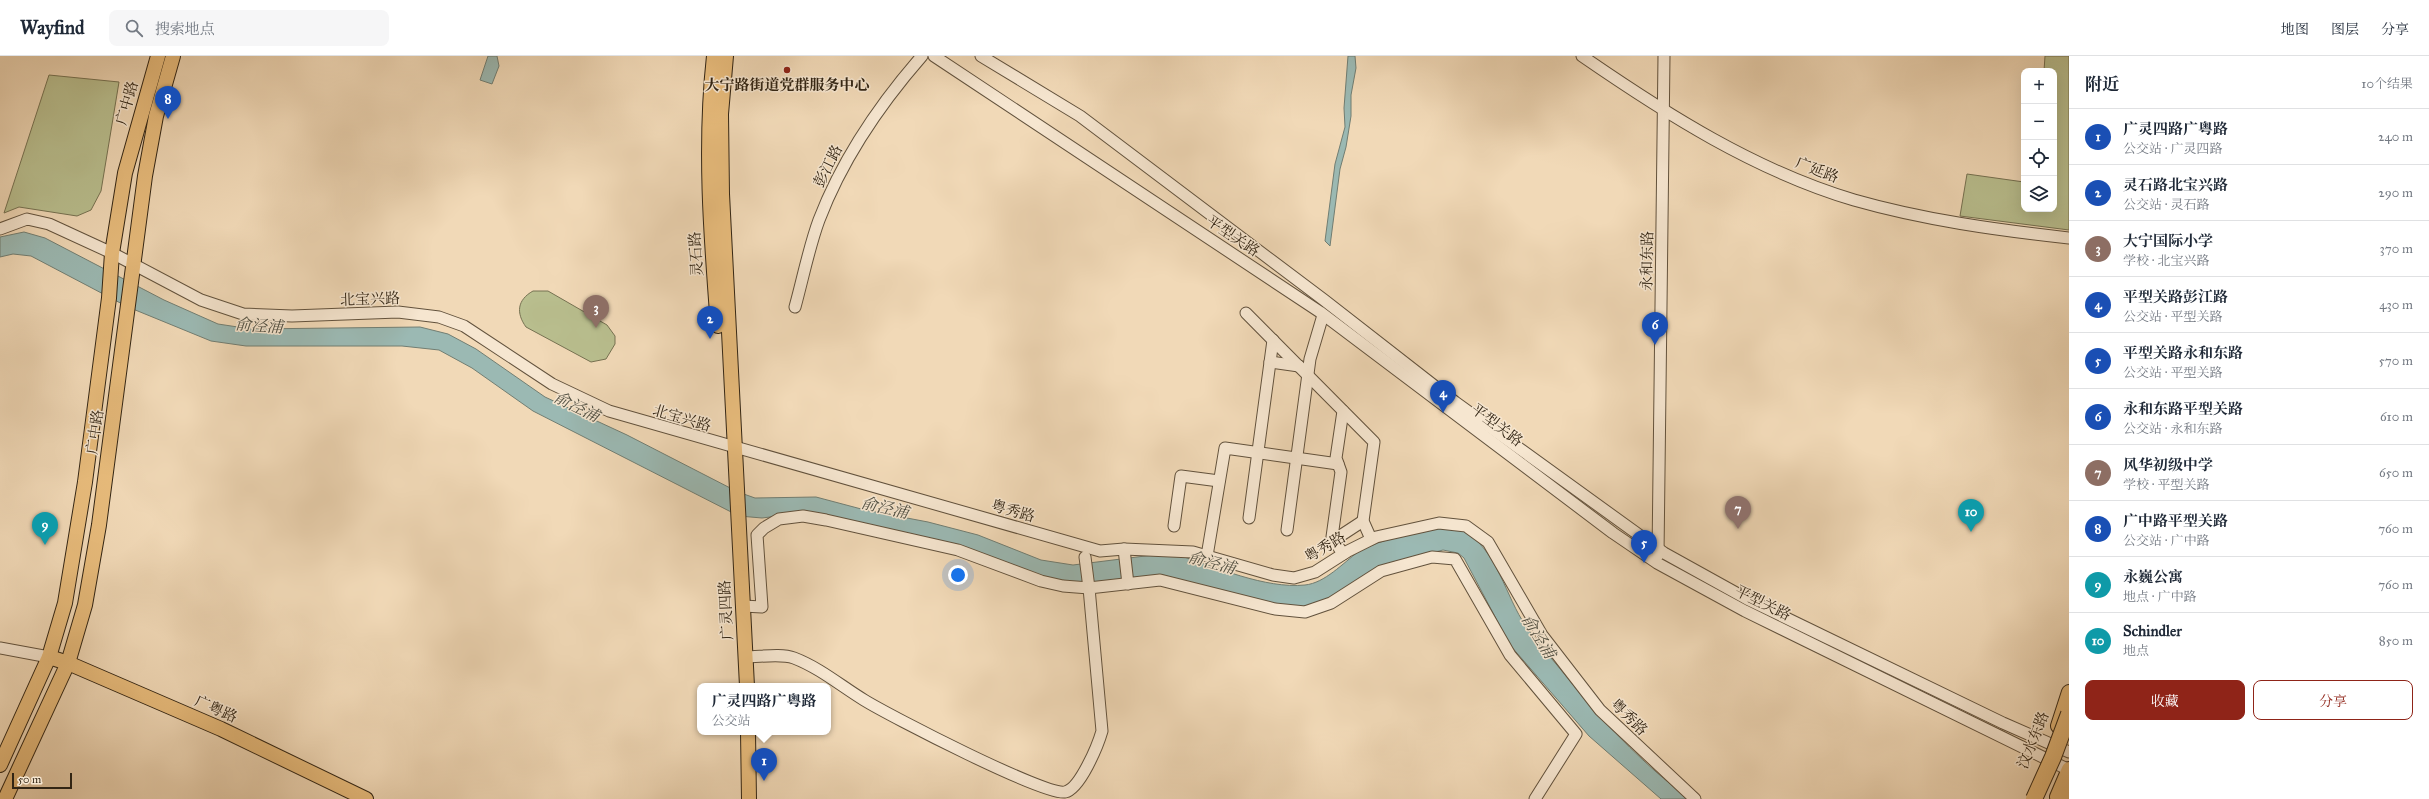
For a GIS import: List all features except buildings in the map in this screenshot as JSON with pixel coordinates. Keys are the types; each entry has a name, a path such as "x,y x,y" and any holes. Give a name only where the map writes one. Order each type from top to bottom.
{"highway":[{"path":"2034,799 2053,757 2069,714"},
{"path":"2063,799 2069,787"}],"main road":[{"name":"广中路","path":"0,765 49,657 64,603 85,482 109,298 112,253 125,173 158,56"},
{"name":"广中路","path":"5,799 68,663 85,605 98,532 128,307 132,263 156,116 173,56"},
{"name":"灵石路","path":"714,56 709,117 710,226 719,338 723,423 734,448"},
{"name":"灵石路","path":"726,56 721,114 721,172 734,448 737,468"},
{"name":"广灵四路","path":"737,468 747,683"},
{"name":"广粤路","path":"49,657 68,663 221,729 366,799"},
{"name":"汶水东路","path":"2061,748 2069,692"},
{"name":"汶水东路","path":"2026,799 2061,748 2069,731"},
{"path":"748,735 749,799"},
{"name":"汶水东路","path":"2041,799 2050,762"},
{"path":"2056,799 2069,770"}],"street":[{"name":"彭江路","path":"795,307 819,221 835,182 853,148 922,56"},
{"name":"平型关路","path":"934,56 1324,315 1613,533 1657,563 1744,611 2069,770"},
{"name":"平型关路","path":"981,56 1080,116 1324,300 1455,402 1658,549 1747,599 2003,724 2061,748"},
{"name":"广延路","path":"1582,56 1663,110 1740,153 1801,181 1854,200 1944,220 2069,238"},
{"name":"永和东路","path":"1657,563 1664,56"},
{"name":"北宝兴路","path":"0,229 27,219 40,221 112,253 201,300 243,314 269,317 406,313 439,317 472,331 540,377 589,403 629,418 734,448"},
{"path":"1246,313 1374,442 1363,521 1371,539"},
{"path":"1287,530 1310,359 1324,315"},
{"path":"1249,518 1273,340"},
{"path":"1270,362 1299,366"},
{"path":"1343,554 1332,537 1341,472 1336,458 1344,411"},
{"name":"粤秀路","path":"734,448 1100,551 1124,549 1193,552 1273,575 1294,578 1315,572 1343,554 1371,539 1444,522 1459,524 1477,533 1494,552 1542,635 1611,722 1695,799"},
{"path":"1207,556 1225,448 1338,464"},
{"path":"1174,526 1181,476 1219,481"},
{"path":"743,606 762,607 757,535 764,528 779,519 803,516 958,550 1041,581 1063,586 1089,587 1166,581 1275,609 1305,612 1331,603 1381,570 1432,557 1455,559 1510,655 1576,734 1535,799"},
{"path":"1334,540 1363,521"},
{"path":"1124,549 1128,584"},
{"path":"746,657 792,657 810,665 866,701 1026,782 1055,791 1066,792 1074,787 1098,745 1102,731 1085,557"},
{"path":"0,648 49,657"}],"green space":[{"path":"2045,56 2069,56 2069,230 1960,216 1967,174 2021,182 2021,212 2057,212 2057,68 2044,68"},
{"path":"49,75 119,82 101,191 91,210 77,216 19,207 4,213"},
{"path":"533,291 548,291 607,325 615,336 615,344 606,359 591,362 526,327 521,317 520,307 524,298"}],"water":[{"path":"488,56 497,56 499,66 492,84 480,80"},
{"path":"1348,56 1355,56 1356,68 1351,95 1351,116 1346,147 1340,169 1330,246 1325,241 1335,164 1345,127 1344,108"},
{"path":"24,232 45,238 164,300 218,324 251,329 420,327 448,334 476,349 545,397 627,435 738,492 755,498 816,497 865,510 928,522 978,535 1041,560 1073,565 1161,554 1178,555 1224,571 1257,580 1274,584 1305,585 1320,581 1327,577 1358,552 1378,543 1422,531 1448,528 1457,529 1469,535 1480,544 1489,555 1526,627 1583,697 1630,747 1688,799 1661,799 1589,736 1510,645 1464,558 1458,553 1443,550 1381,566 1329,600 1308,607 1274,605 1163,575 1072,584 1057,583 1012,566 794,514 762,518 739,516 533,411 472,368 439,350 402,346 246,346 211,341 128,307 31,256 13,254 0,257 0,237"}],"place":[{"name":"大宁路街道党群服务中心","path":"787,70"},
{"name":"广中路平型关路","path":"168,119"},
{"name":"大宁国际小学","path":"596,328"},
{"name":"灵石路北宝兴路","path":"710,339"},
{"name":"永和东路平型关路","path":"1655,345"},
{"name":"平型关路彭江路","path":"1443,413"},
{"name":"风华初级中学","path":"1738,529"},
{"name":"Schindler","path":"1971,532"},
{"name":"永巍公寓","path":"45,545"},
{"name":"平型关路永和东路","path":"1644,563"},
{"name":"广灵四路广粤路","path":"764,781"}],"water label":[{"name":"俞泾浦","path":"259,325"},
{"name":"俞泾浦","path":"577,406"},
{"name":"俞泾浦","path":"885,507"},
{"name":"俞泾浦","path":"1212,562"},
{"name":"俞泾浦","path":"1539,636"}]}
